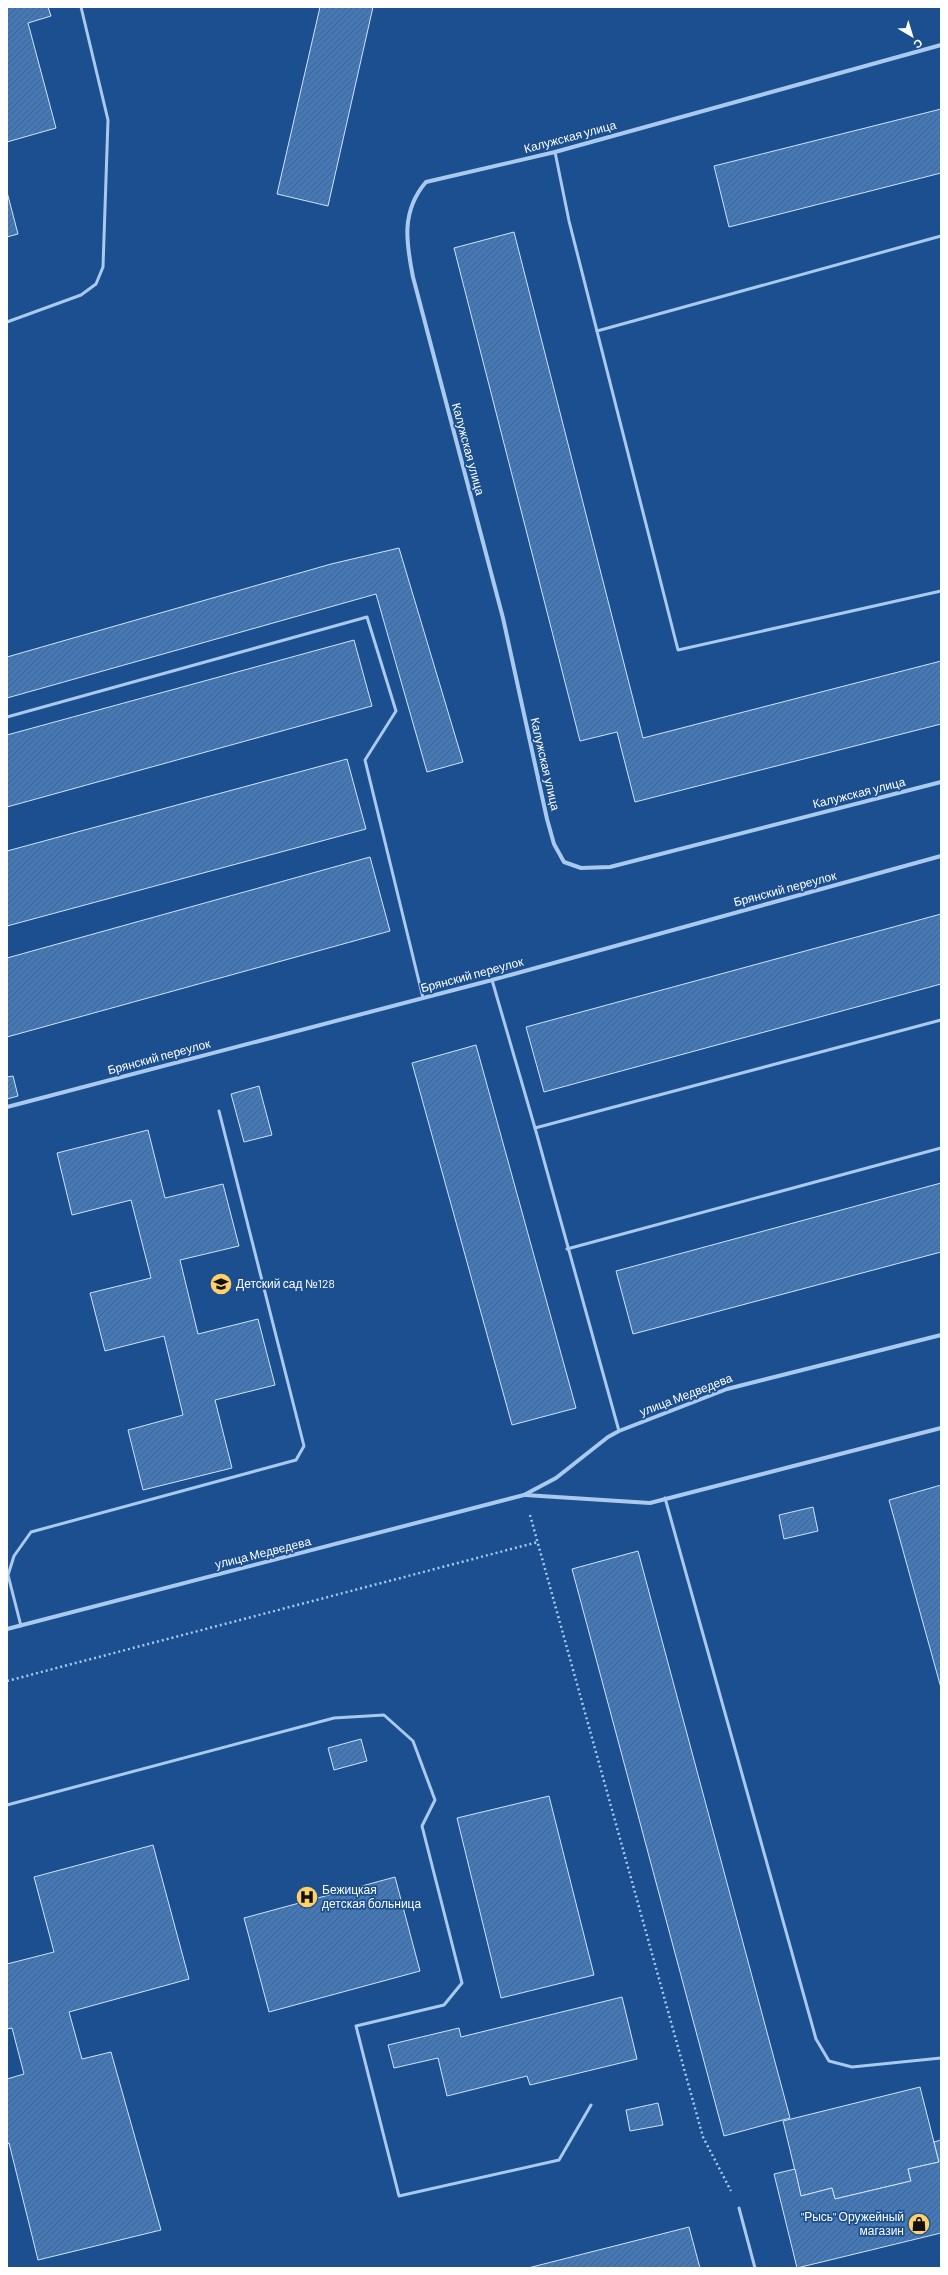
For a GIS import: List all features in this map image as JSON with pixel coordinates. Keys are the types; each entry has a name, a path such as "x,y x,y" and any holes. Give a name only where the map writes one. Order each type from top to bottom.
{"street":[{"name":"Калужская улица","path":"941,45 555,152 426,182 416,194 408,217 407,243 413,277 502,618 547,819 554,844 564,862 581,868 610,867 941,782"},
{"name":"Брянский переулок","path":"7,1107 492,980 941,856"},
{"name":"улица Медведева","path":"7,1629 524,1495 556,1478 608,1437 727,1389 941,1335"},
{"name":"улица Медведева","path":"524,1495 650,1503 941,1428"}],"lane":[{"path":"7,322 81,295 96,284 103,268 108,120 81,7"},
{"path":"555,152 569,221 678,650 941,591"},
{"path":"597,331 941,236"},
{"path":"7,717 367,617 396,711 365,760 423,998"},
{"path":"492,980 535,1128 567,1249 619,1432"},
{"path":"535,1128 941,1020"},
{"path":"21,1626 8,1575 14,1556 31,1532 296,1460 304,1446 219,1111"},
{"path":"567,1249 941,1148"},
{"path":"666,1498 816,2039 829,2061 852,2066 941,2058"},
{"path":"7,1805 334,1718 384,1715 413,1741 435,1800 422,1826 462,1983 444,2005 356,2026 399,2196 559,2160 591,2105"},
{"path":"739,2208 755,2268"}],"path":[{"path":"524,1495 703,2137 739,2208"},
{"path":"7,1681 538,1542"}],"building":[{"path":"7,7 48,7 51,16 28,23 56,128 7,142"},
{"path":"320,7 373,7 328,206 277,194"},
{"path":"941,109 941,173 729,227 714,166"},
{"path":"7,192 18,234 7,237"},
{"path":"514,232 643,738 941,661 941,724 635,802 617,732 580,741 454,248"},
{"path":"399,548 463,762 427,772 376,594 7,698 7,657 331,564"},
{"path":"354,640 372,706 7,807 7,735"},
{"path":"347,759 366,829 7,926 7,851"},
{"path":"370,857 390,931 7,1037 7,958"},
{"path":"941,914 941,984 544,1092 526,1027"},
{"path":"476,1045 576,1408 512,1425 412,1063"},
{"path":"13,1076 18,1096 7,1099 7,1077"},
{"path":"259,1086 272,1135 244,1142 231,1094"},
{"path":"148,1130 165,1198 223,1184 239,1246 180,1260 198,1334 258,1319 275,1385 215,1400 232,1468 143,1490 128,1430 183,1415 164,1336 105,1351 90,1293 151,1278 131,1200 72,1215 57,1153"},
{"path":"941,1183 941,1252 633,1334 616,1271"},
{"path":"941,1485 941,1688 889,1500"},
{"path":"813,1507 818,1531 784,1539 779,1515"},
{"path":"638,1551 790,2118 724,2136 572,1569"},
{"path":"361,1739 367,1761 334,1770 328,1748"},
{"path":"549,1796 594,1975 501,1998 457,1818"},
{"path":"153,1845 189,1979 69,2012 82,2059 111,2052 161,2230 38,2260 9,2143 7,2144 7,2079 24,2074 12,2028 7,2029 7,1964 54,1952 34,1877"},
{"path":"395,1877 420,1971 269,2012 244,1918"},
{"path":"622,1997 637,2059 530,2085 527,2076 447,2096 438,2058 394,2068 388,2045 459,2028 461,2037"},
{"path":"920,2087 939,2162 908,2169 911,2181 835,2199 832,2188 801,2196 783,2121"},
{"path":"658,2103 663,2125 630,2131 626,2110"},
{"path":"941,2140 941,2233 797,2268 774,2174 795,2169 801,2196 832,2188 835,2199 911,2181 908,2169 939,2162 934,2142"},
{"path":"689,2227 700,2268 528,2268"}],"place":[{"name":"Детский сад №128","path":"221,1284"},
{"name":"Бежицкая детская больница","path":"307,1897"},
{"name":"\"Рысь\" Оружейный магазин","path":"919,2224"}]}
